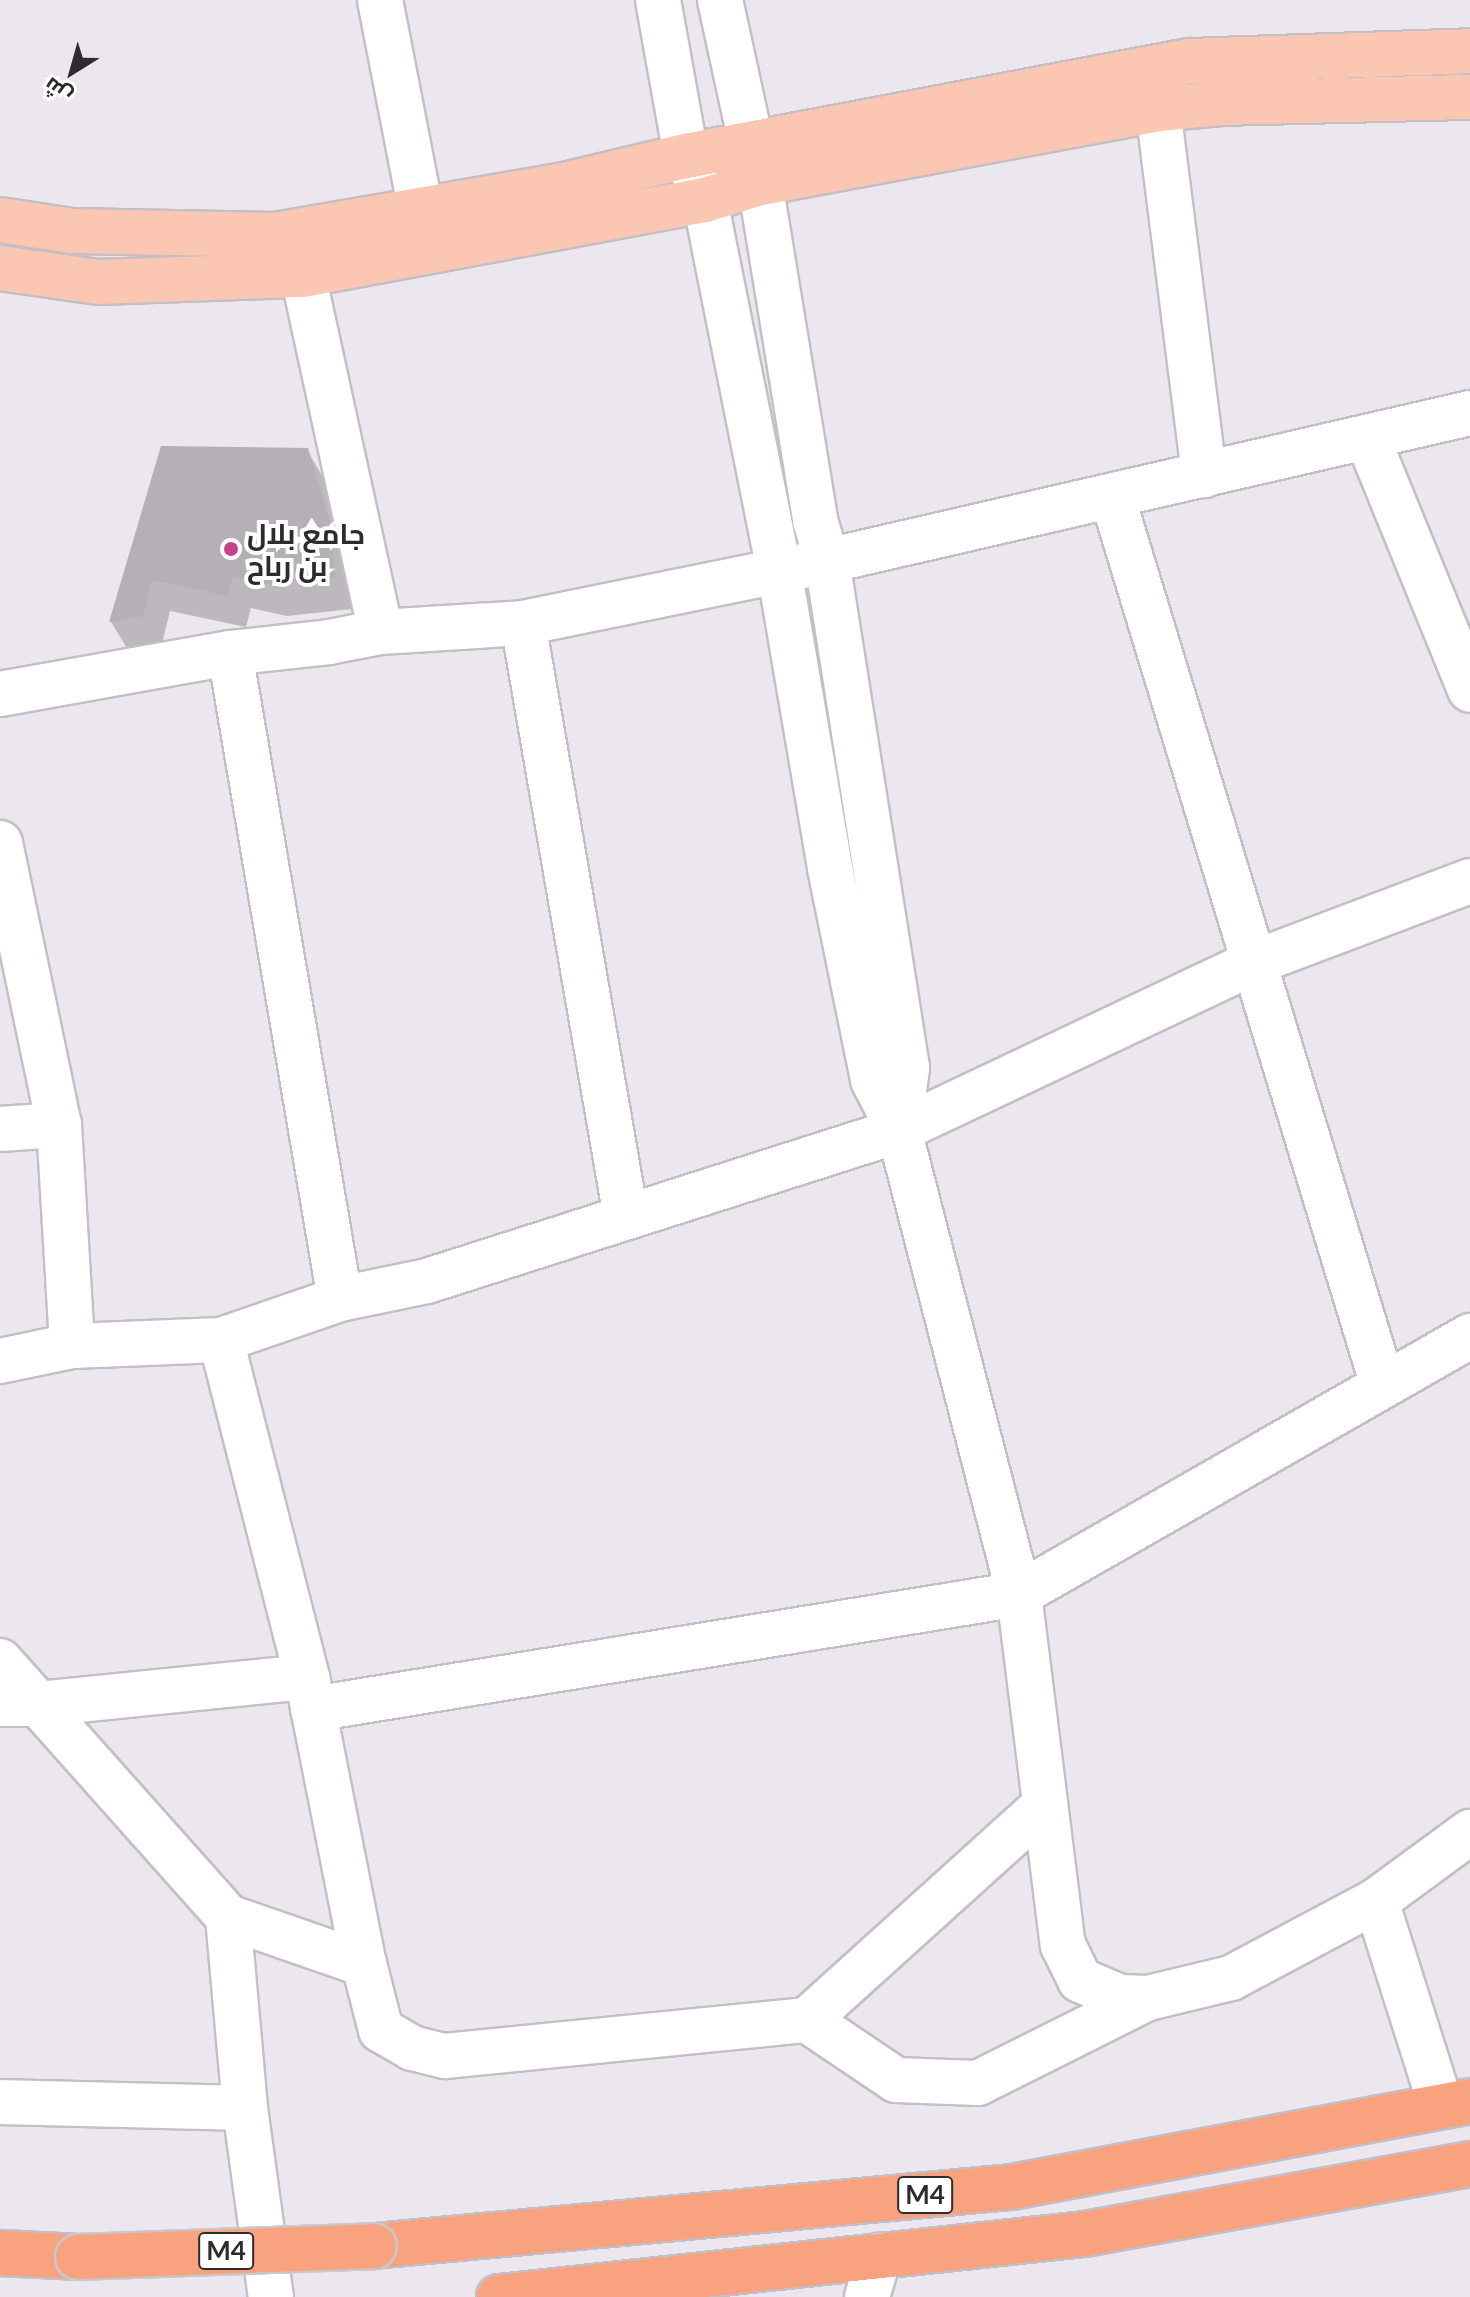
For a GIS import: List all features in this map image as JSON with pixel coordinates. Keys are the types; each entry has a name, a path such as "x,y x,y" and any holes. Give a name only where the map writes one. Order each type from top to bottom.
{"highway":[{"name":"M4","path":"0,2253 78,2257 374,2246 1011,2187 1455,2104"},
{"name":"M4","path":"499,2297 1085,2234 1470,2164"}],"main road":[{"path":"0,268 98,282 303,275 705,200 755,164 1189,61 1470,51"},
{"path":"0,220 72,231 275,235 564,185 686,156 755,164 1221,103 1470,97"}],"street":[{"path":"380,0 421,210"},
{"path":"658,0 686,156 705,200 779,569 830,868 873,1080 899,1130 1019,1594 1063,1945 1080,1980 1120,1997 1148,1998"},
{"path":"720,0 755,164 815,520 827,561 907,1068 899,1130"},
{"path":"1158,109 1204,475"},
{"path":"303,275 381,632"},
{"path":"0,694 230,653 329,642 381,632 523,623 827,561 1470,413"},
{"path":"1367,437 1470,690"},
{"path":"1112,496 1383,1386"},
{"path":"523,623 626,1217"},
{"path":"230,653 340,1299"},
{"path":"0,843 59,1125 72,1346"},
{"path":"0,1361 72,1346 221,1340 340,1299 427,1281 899,1130 1253,963 1470,881"},
{"path":"0,1129 59,1125"},
{"path":"19,1704 310,1693 1019,1594 1470,1336"},
{"path":"221,1340 310,1693 364,1964 381,2030 412,2048 445,2056 807,2020 1045,1805"},
{"path":"0,1661 19,1704 228,1917 364,1964"},
{"path":"807,2020 896,2080 978,2083 1148,1998 1231,1978 1376,1901 1470,1832"},
{"path":"1376,1901 1455,2104"},
{"path":"228,1917 245,2108 271,2297"},
{"path":"0,2102 245,2108"},
{"path":"867,2297 879,2256"}],"building":[{"name":"جامع بلال بن رباح","path":"161,446 308,448 330,521 335,577 268,584 233,577 228,596 152,580 143,616 109,622"}],"place":[{"name":"جامع بلال بن رباح","path":"231,549"}]}
